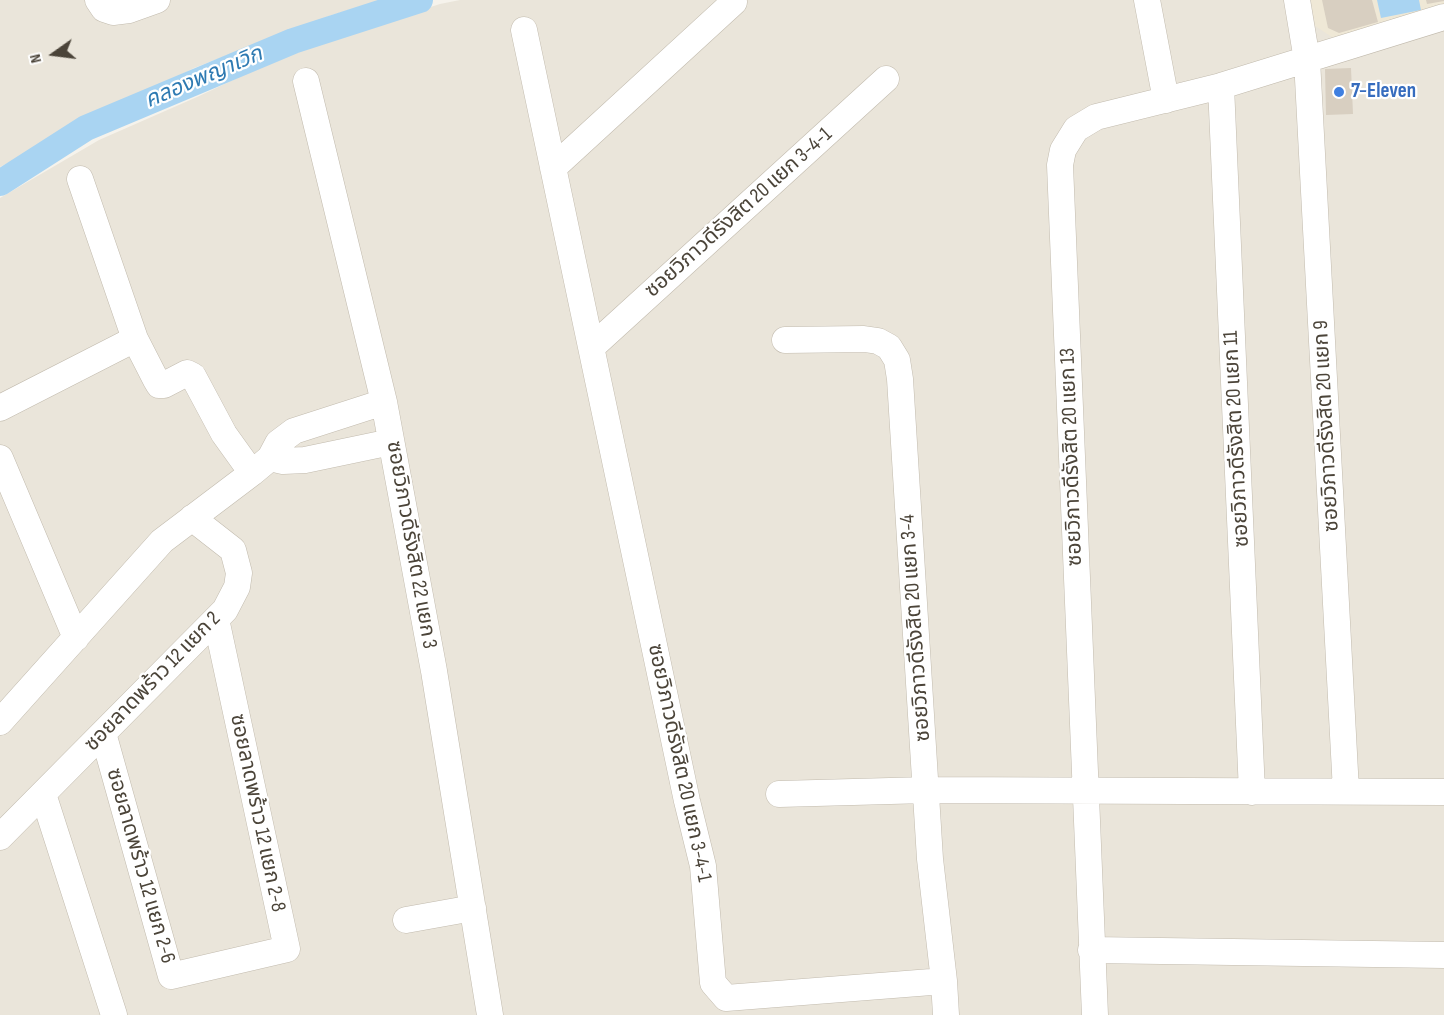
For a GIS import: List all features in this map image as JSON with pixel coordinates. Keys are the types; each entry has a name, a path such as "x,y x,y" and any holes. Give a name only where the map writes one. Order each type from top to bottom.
{"street":[{"path":"98,0 105,9 113,12 129,10 157,0"},
{"path":"1147,0 1166,100 1221,86 1444,17"},
{"name":"ซอยวิภาวดีรังสิต 20 แยก 9","path":"1297,0 1307,60 1346,791"},
{"path":"553,168 734,2"},
{"name":"ซอยวิภาวดีรังสิต 20 แยก 3-4-1","path":"524,30 687,801 703,866 713,983 726,998 944,981"},
{"name":"ซอยวิภาวดีรังสิต 20 แยก 3-4-1","path":"592,347 886,79"},
{"name":"ซอยวิภาวดีรังสิต 22 แยก 3","path":"306,81 392,442 434,671 490,1015"},
{"name":"ซอยวิภาวดีรังสิต 20 แยก 11","path":"1221,86 1252,792"},
{"name":"ซอยวิภาวดีรังสิต 20 แยก 13","path":"1095,1015 1060,165 1062,150 1076,129 1096,117 1166,100"},
{"path":"80,179 135,339 159,385 187,373 194,376 224,434 261,466"},
{"path":"0,408 135,339"},
{"name":"ซอยวิภาวดีรังสิต 20 แยก 3-4","path":"785,340 864,339 878,341 889,347 897,360 930,860 946,1015"},
{"path":"0,722 162,541 261,466 278,443 294,431 384,402"},
{"path":"261,466 283,461 305,460 392,442"},
{"path":"0,458 76,638"},
{"name":"ซอยลาดพร้าว 12 แยก 2","path":"0,837 225,610 237,587 239,573 233,550 192,518"},
{"name":"ซอยลาดพร้าว 12 แยก 2-8","path":"216,619 286,949 229,963"},
{"name":"ซอยลาดพร้าว 12 แยก 2-6","path":"103,733 171,976 229,963"},
{"path":"779,794 927,790 1444,792"},
{"path":"43,794 114,1015"},
{"path":"406,920 473,908"},
{"path":"1091,950 1444,955"}],"shaded area":[{"path":"0,0 382,0 332,15 194,68 0,167"},
{"path":"460,0 1444,0 1444,1015 0,1015 0,198 99,140 297,50 440,4"},
{"path":"1310,0 1444,0 1444,7 1338,41 1315,26"}],"water":[{"path":"1377,0 1419,0 1421,10 1381,18"}],"building":[{"path":"1322,0 1372,0 1378,22 1339,33 1328,28"},
{"path":"1426,0 1444,0 1444,1 1427,4"},
{"name":"7-Eleven","path":"1351,68 1353,114 1326,115 1325,69"}],"waterway":[{"name":"คลองพญาเวิก","path":"0,183 86,128 293,41 420,0"}],"place":[{"name":"7-Eleven","path":"1339,92"}]}
